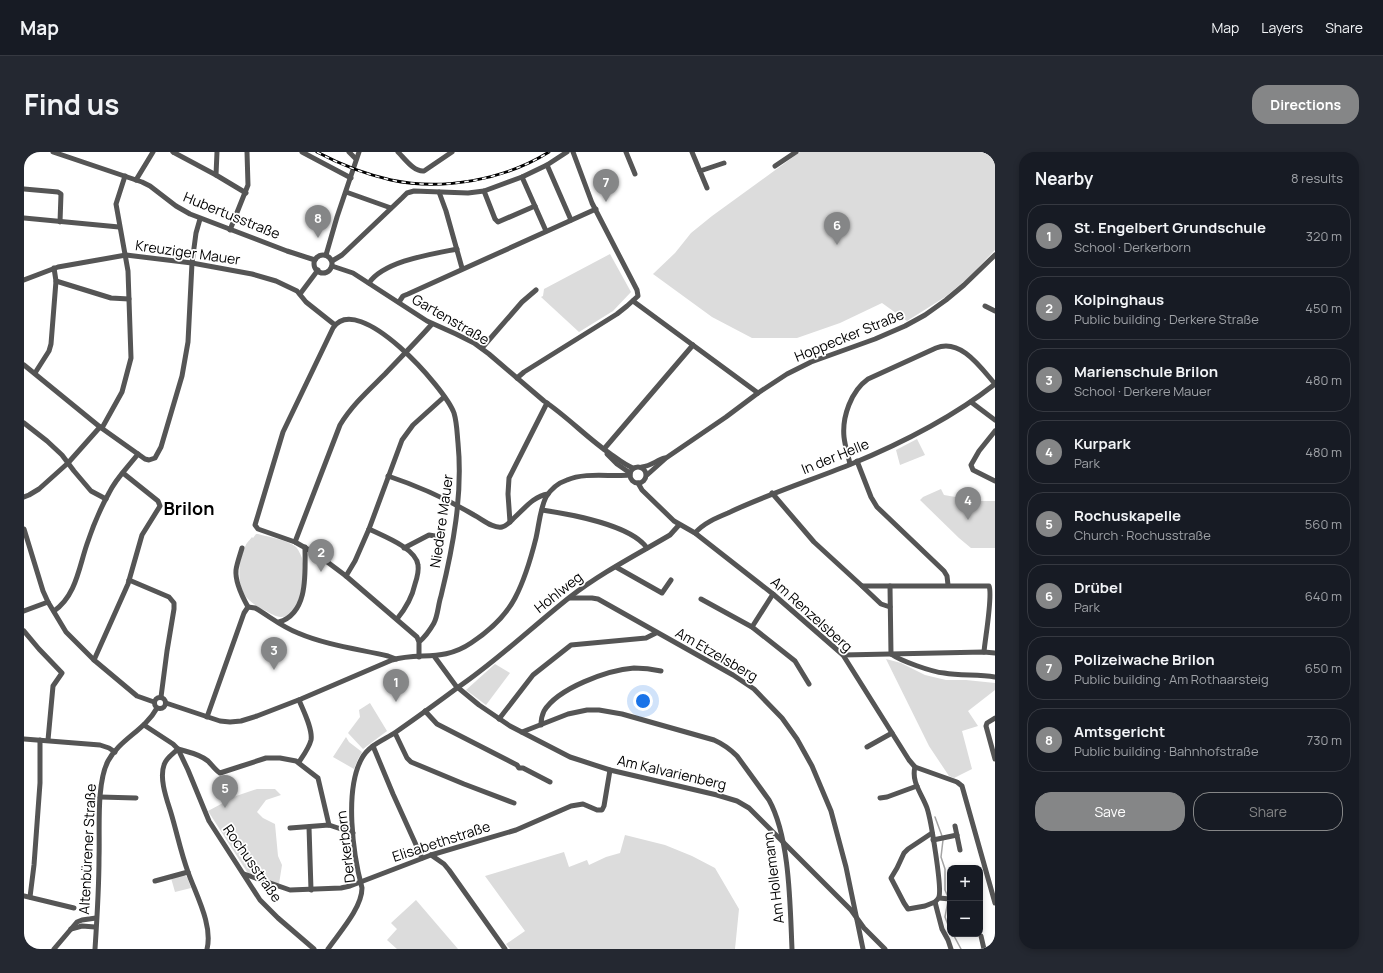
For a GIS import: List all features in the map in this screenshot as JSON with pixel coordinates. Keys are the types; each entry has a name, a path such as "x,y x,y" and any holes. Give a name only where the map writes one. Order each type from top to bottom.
{"street":[{"name":"Hubertusstraße","path":"53,152 64,154 150,186 176,206 200,219 316,260"},
{"path":"136,180 153,152"},
{"path":"174,152 246,193"},
{"path":"216,175 217,152"},
{"path":"230,230 246,193 248,182 247,152"},
{"path":"302,152 351,178"},
{"path":"349,152 356,159"},
{"path":"326,255 359,152"},
{"path":"398,152 416,170 421,171 424,171 452,152"},
{"path":"326,255 319,256 316,260 315,266 318,270 323,272 327,272 332,264 410,192 468,193 484,191 522,178 567,152"},
{"path":"517,378 524,372 610,318 633,301 638,294 596,210 573,152"},
{"path":"626,152 635,174"},
{"path":"692,152 707,188"},
{"path":"775,166 796,152"},
{"path":"700,171 724,163"},
{"path":"546,165 571,220"},
{"path":"24,497 39,488 68,463 101,428 122,392 130,361 129,299 126,255 119,227 116,204 125,176"},
{"path":"522,178 546,231"},
{"path":"24,189 58,192 61,194 60,222"},
{"path":"484,191 495,219 498,222 535,206"},
{"path":"346,192 392,208"},
{"path":"439,192 445,207 462,268"},
{"path":"399,302 405,295 462,268 596,210"},
{"path":"24,218 119,227"},
{"path":"24,364 101,428 138,454 149,460 155,458 161,447 182,376 188,342 192,263 196,233 200,219"},
{"path":"369,283 377,275 399,263 457,249"},
{"name":"Kreuziger Mauer","path":"24,280 54,268 126,255 192,263 264,276 290,287 335,325"},
{"path":"326,255 332,264"},
{"name":"Hoppecker Straße","path":"647,475 666,458 787,374 811,362 875,339 914,322 946,300 995,255"},
{"name":"Gartenstraße","path":"332,264 369,283 432,324 459,335 482,348 547,403 626,465 631,472"},
{"path":"35,374 51,347 56,281 54,268"},
{"path":"300,294 318,270"},
{"path":"56,281 111,298 129,299"},
{"path":"482,348 522,302 536,290"},
{"path":"633,301 758,393"},
{"path":"985,306 995,311"},
{"name":"Niedere Mauer","path":"335,325 347,320 360,321 388,337 427,375 444,397 454,414 460,461 458,505 450,556 437,616 432,627 419,642"},
{"path":"296,542 341,425 356,404 432,324"},
{"path":"335,325 283,432 255,527 296,542 346,576 417,637 419,642 419,657"},
{"path":"605,450 692,345"},
{"path":"850,464 844,437 845,416 853,397 862,384 868,379 936,348 945,346 959,350 974,360 995,384"},
{"name":"In der Helle","path":"695,533 704,524 772,493 850,464 920,432 971,402 995,384"},
{"path":"346,576 355,561 369,529 399,446 407,432 417,420 444,397"},
{"path":"971,402 995,420"},
{"path":"510,522 508,494 509,478 547,403"},
{"path":"24,424 54,447 92,491 106,499"},
{"path":"995,431 970,465 973,470 995,482"},
{"name":"Gartenstraße","path":"605,450 610,458 631,472"},
{"path":"54,611 64,602 72,589 90,538 106,499 115,482 138,454"},
{"name":"Hoppecker Straße","path":"642,467 666,458"},
{"path":"857,461 871,497 877,507 944,571 947,576 948,586"},
{"path":"613,476 619,471 619,465"},
{"path":"161,697 165,699 166,703 207,717 226,722 237,722 261,715 299,700 396,659 448,654 463,648 480,637 500,619 510,606 519,590 528,565 542,510 548,494 557,485 570,478 582,476 613,476 631,472 638,466 646,470 647,475 644,482 646,494"},
{"path":"631,472 632,480 638,483 646,494 674,521 695,533"},
{"path":"94,660 129,580 141,538 159,509 160,504 123,473"},
{"path":"388,476 413,485 458,505 495,526 502,527 510,522 536,498 548,494"},
{"path":"638,483 644,482"},
{"path":"772,493 814,542 881,604 890,607"},
{"path":"542,510 620,528 639,538 647,548"},
{"name":"Hohlweg","path":"458,688 594,580 670,534 679,524"},
{"path":"24,529 35,568 48,602 66,632 94,660 137,696 154,702 157,708 163,708 166,703"},
{"path":"369,529 394,541 415,557 418,563 411,599 397,619"},
{"name":"Am Renzelsberg","path":"695,533 773,594 843,655 909,760 915,767"},
{"path":"404,548 429,535 435,536"},
{"path":"279,622 290,617 297,610 300,603 303,593 305,547"},
{"path":"242,548 236,572 242,596 248,607"},
{"path":"616,566 662,593 671,580"},
{"path":"129,580 170,598 173,601 174,610 161,697"},
{"path":"862,586 988,585 992,600 984,652"},
{"path":"890,586 891,654"},
{"path":"752,627 773,594"},
{"name":"Am Etzelsberg","path":"570,598 596,598 656,633 714,664 754,689 782,718 797,739 812,766 831,811 843,852 863,949"},
{"path":"701,599 752,627 793,659 809,684"},
{"path":"24,611 48,602"},
{"path":"248,607 255,608 294,632 308,637 396,659"},
{"path":"207,717 244,613 248,607"},
{"path":"24,631 62,673 53,686 48,740"},
{"path":"498,719 533,675 571,645 646,638 656,633"},
{"path":"843,655 995,653"},
{"path":"891,654 899,659 940,673 995,677"},
{"name":"Am Kalvarienberg","path":"434,656 458,688 498,719 574,758 610,770 717,795 737,801 752,810 856,916 864,928 885,949"},
{"path":"541,725 543,713 547,707 562,694 580,683 605,674 629,669 647,668 661,671"},
{"name":"Derkerborn","path":"328,949 359,903 362,892 353,833 351,808 357,772 362,758 373,746 395,733 458,688"},
{"path":"154,702 157,698 161,697"},
{"path":"299,700 309,726 311,738 310,743 299,762"},
{"name":"Altenbürener Straße","path":"95,949 99,866 100,797 102,780 109,760 115,752 144,725 157,708"},
{"name":"Am Hollemann","path":"522,732 568,714 587,710 599,710 622,714 714,740 723,744 737,756 772,806 783,840 792,949"},
{"path":"425,711 437,724 517,765 519,768 523,768 550,782"},
{"path":"995,718 987,723 986,726 995,759"},
{"name":"Rochusstraße","path":"144,725 173,744 178,749 209,821 260,900 267,908 314,949"},
{"path":"395,733 407,758 411,762 514,803"},
{"path":"867,747 892,733"},
{"path":"24,739 100,745 115,752"},
{"path":"40,740 40,783 34,865 27,896 74,908"},
{"path":"373,746 422,858"},
{"path":"207,949 209,937 206,925 188,872 166,797 163,779 164,763 178,749 203,758 220,773 255,761 271,758 286,758 299,762 318,778 329,825"},
{"path":"951,949 941,926 937,900 939,881 932,833 927,807 914,778 915,767 957,782 962,786 995,903"},
{"name":"Elisabethstraße","path":"244,874 290,890 341,888 431,855 516,830 571,806 583,804 597,810 602,810 610,770"},
{"path":"880,798 887,797 917,786"},
{"path":"100,797 136,798"},
{"path":"290,828 329,825 353,833"},
{"path":"955,826 960,850"},
{"path":"308,827 311,890"},
{"path":"932,833 904,853 891,878 908,909 926,906 937,900 947,899"},
{"path":"933,840 957,835"},
{"path":"431,855 444,864 449,870 506,949"},
{"path":"155,881 188,872"},
{"path":"54,949 68,930 79,921 96,918"},
{"path":"68,930 82,926 96,927"},
{"path":"981,937 984,949"}],"shaded area":[{"path":"800,152 995,152 995,250 967,279 945,297 907,321 882,303 840,323 797,338 752,338 712,317 653,274 675,253 691,233"},
{"path":"610,254 631,292 613,311 579,332 541,297 543,296 544,289"},
{"path":"917,439 925,455 900,465 896,450"},
{"path":"941,489 944,495 979,501 995,501 995,548 971,548 920,500 923,497"},
{"path":"256,534 288,542 297,548 302,558 303,581 299,599 291,613 286,616 275,616 252,603 241,588 239,574 241,559 246,544"},
{"path":"886,659 901,663 925,675 946,680 966,680 995,683 995,690 968,711 978,726 962,731 972,769 954,778 949,776 929,746"},
{"path":"495,664 510,673 486,705 466,690"},
{"path":"370,703 387,731 363,749 348,733 360,717 359,710"},
{"path":"346,737 349,742 362,752 354,769 333,757"},
{"path":"257,789 275,789 281,795 266,800 257,812 263,818 275,824 278,856 282,865 279,884 249,875 208,811 236,796"},
{"path":"625,835 665,845 692,856 715,868 739,909 735,949 510,949 506,944 525,931 485,876 564,852 569,867 587,860 589,865 606,857 620,853"},
{"path":"184,875 187,877 191,888 175,892 171,878"},
{"path":"416,900 458,949 397,949 387,940 397,929 391,923"}],"waterway":[{"path":"935,817 942,836"},
{"path":"943,840 941,857 945,869 945,890 947,895"},
{"path":"947,906 945,917 947,922"},
{"path":"955,937 961,949"}],"railway":[{"path":"317,152 344,165 381,178 411,183 431,184 473,181 493,176 513,170 549,152"}],"place":[{"name":"Polizeiwache Brilon","path":"606,202"},
{"name":"Amtsgericht","path":"318,238"},
{"name":"Drübel","path":"837,245"},
{"name":"Kurpark","path":"968,520"},
{"name":"Kolpinghaus","path":"321,572"},
{"name":"Marienschule Brilon","path":"274,670"},
{"name":"St. Engelbert Grundschule","path":"396,702"},
{"name":"Rochuskapelle","path":"225,808"}],"district":[{"name":"Brilon","path":"189,508"}]}
